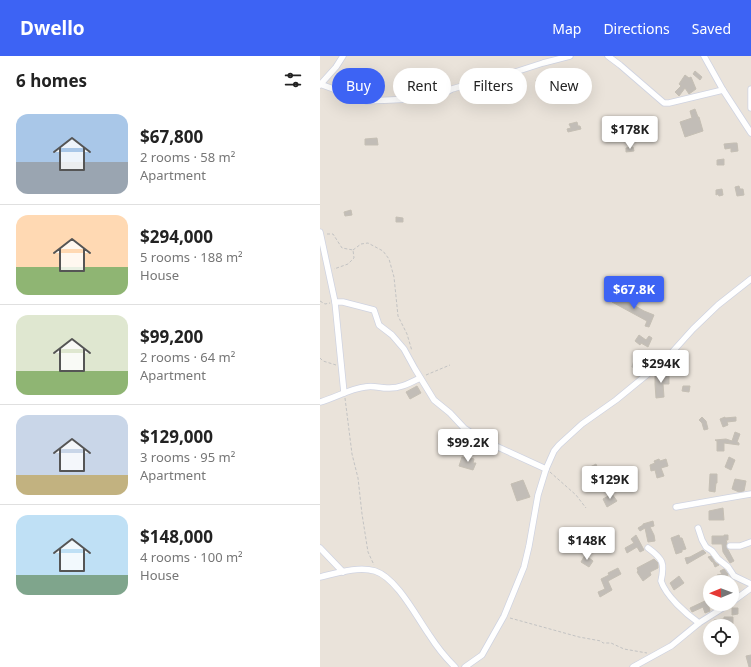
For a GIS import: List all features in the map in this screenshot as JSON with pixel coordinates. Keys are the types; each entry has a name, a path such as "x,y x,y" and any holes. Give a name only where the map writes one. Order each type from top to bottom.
{"street":[{"path":"343,56 320,84 366,101 414,99 442,94 452,89 570,56"},
{"path":"608,56 664,103 669,104 723,90"},
{"path":"704,56 723,90 751,133"},
{"path":"751,89 751,108"},
{"path":"320,234 335,302 344,393"},
{"path":"465,667 482,655 504,616 524,567 538,495 546,469 554,451 564,438 616,400 666,359 693,328 718,305 751,279"},
{"path":"335,302 343,302 374,310 379,325 392,335 404,348 434,400 450,412 464,428 487,442 546,469"},
{"path":"320,402 367,386 388,388 398,387 420,378"},
{"path":"676,508 751,494"},
{"path":"698,528 706,547 728,567 734,576 751,584"},
{"path":"730,546 740,546 751,542"},
{"path":"320,548 343,572"},
{"path":"648,548 654,552 663,564 664,571 662,581 668,592 683,610 699,622"},
{"path":"320,577 358,570 376,572 390,581 401,592 437,647 456,667"},
{"path":"739,597 751,588"},
{"path":"633,667 671,646 699,622 717,611"}],"path":[{"path":"320,234 332,234 342,248 353,250 361,244 368,243 383,251 389,259 394,277 398,316 409,338 412,352"},
{"path":"328,271 348,264 354,258 353,250"},
{"path":"320,301 325,304 335,302"},
{"path":"320,358 323,361 335,365"},
{"path":"420,378 450,365"},
{"path":"344,393 368,552 376,572"},
{"path":"546,469 576,495 586,508"},
{"path":"504,616 579,637 601,641 603,643 610,643 624,649 656,655"}],"building":[{"path":"695,71 702,77 700,80 693,74"},
{"path":"685,75 689,78 691,77 696,89 689,94 685,88 679,96 675,92 681,86 679,84"},
{"path":"695,109 703,131 685,137 680,122 692,118 690,111"},
{"path":"650,121 653,139 644,141 643,133 640,134 639,123"},
{"path":"577,122 581,129 568,132 567,129 571,128 569,124"},
{"path":"377,138 378,145 365,145 365,139"},
{"path":"737,143 738,151 731,152 731,148 725,149 724,144"},
{"path":"633,147 634,151 626,152 626,148"},
{"path":"724,159 724,165 717,165 717,160"},
{"path":"739,186 740,189 743,189 744,195 737,196 735,187"},
{"path":"722,189 723,195 716,195 716,190"},
{"path":"351,210 352,215 345,216 344,212"},
{"path":"396,217 403,218 403,222 396,222"},
{"path":"616,295 654,315 649,327 645,326 647,321 612,302"},
{"path":"639,335 646,340 649,336 652,338 648,347 641,343 640,345 635,341"},
{"path":"636,353 643,355 639,369 632,367"},
{"path":"655,373 669,373 669,384 663,384 664,397 656,398"},
{"path":"417,386 421,393 410,399 406,392"},
{"path":"683,386 690,386 689,392 682,391"},
{"path":"702,417 706,421 708,429 704,430 702,423 699,420"},
{"path":"725,417 736,417 736,421 727,422 728,425 723,427 720,419"},
{"path":"735,432 740,434 737,442 739,445 724,443 724,451 717,451 717,441 715,440 726,439 732,441"},
{"path":"462,457 474,459 473,463 476,463 473,470 459,466"},
{"path":"729,457 735,460 731,470 725,467"},
{"path":"659,459 660,461 666,459 668,466 661,468 664,476 657,478 655,470 651,471 650,465"},
{"path":"596,464 598,469 593,472 590,467"},
{"path":"710,474 717,474 715,492 709,491"},
{"path":"735,479 746,481 744,491 739,492 732,489"},
{"path":"523,480 530,497 517,501 511,484"},
{"path":"612,494 617,501 607,507 603,499"},
{"path":"723,508 724,520 709,520 709,511"},
{"path":"653,521 654,526 650,527 655,541 648,542 645,528 640,531 638,528 643,524"},
{"path":"636,535 644,550 640,552 637,547 627,553 625,548 634,543 631,539"},
{"path":"679,535 680,538 682,538 686,549 676,554 671,538"},
{"path":"728,535 726,546 734,561 730,563 723,552 722,544 712,544 712,536"},
{"path":"703,550 706,553 687,564 685,558"},
{"path":"585,555 593,561 589,567 581,562"},
{"path":"711,556 719,565 715,567 713,562 708,557"},
{"path":"654,559 658,563 658,568 650,572 651,575 643,581 637,572 637,568"},
{"path":"618,568 621,574 608,581 612,590 600,597 598,592 605,589 601,579 609,575 608,573"},
{"path":"724,569 728,575 717,575 722,574 720,571"},
{"path":"679,576 684,583 674,590 670,583"},
{"path":"703,602 703,607 692,612 690,608"},
{"path":"732,611 738,611 738,614 732,615"},
{"path":"724,617 733,617 733,619 724,619"},
{"path":"751,655 751,667 749,667 746,656"}]}
